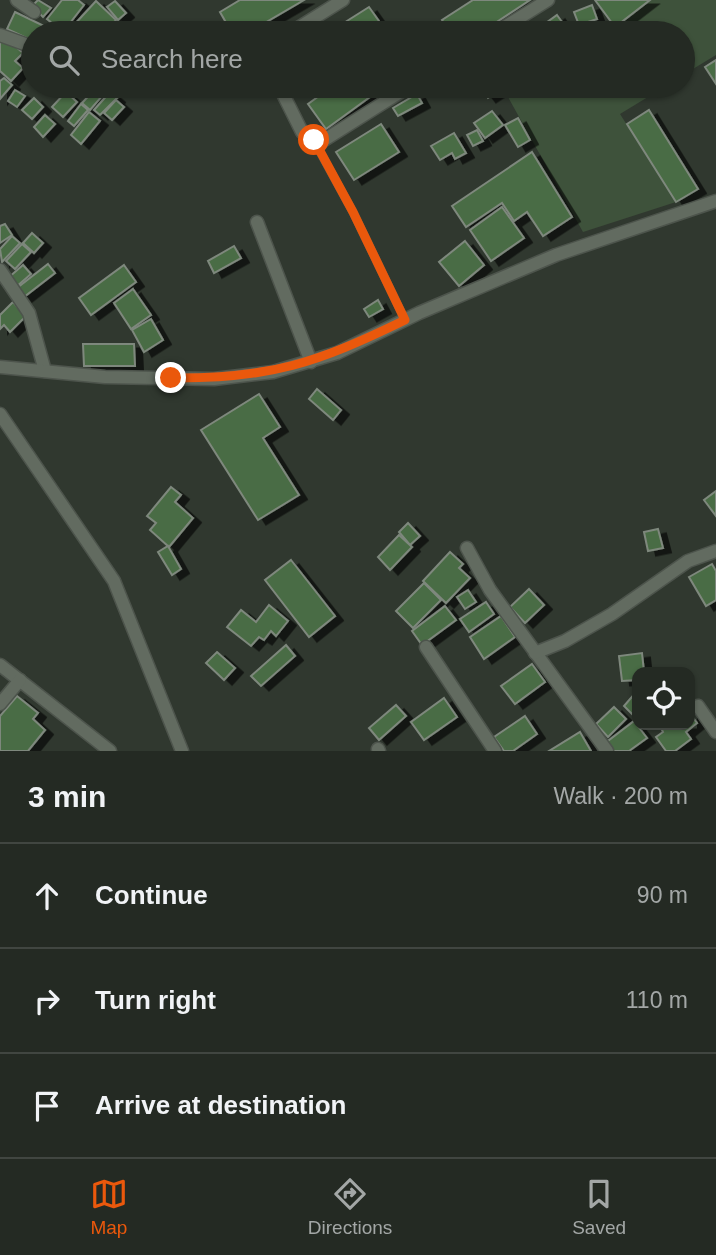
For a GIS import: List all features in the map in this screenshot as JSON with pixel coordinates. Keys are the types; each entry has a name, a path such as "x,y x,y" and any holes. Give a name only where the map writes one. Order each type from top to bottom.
{"street":[{"path":"18,0 34,12"},
{"path":"309,21 343,0"},
{"path":"514,21 548,0"},
{"path":"0,35 21,43"},
{"path":"285,98 302,132 321,142 391,98"},
{"path":"0,367 105,377 214,379 273,372 311,362 556,255 716,201"},
{"path":"257,222 311,362"},
{"path":"0,270 29,313 45,371"},
{"path":"0,414 119,591 182,751"},
{"path":"467,548 490,590 577,706 607,751"},
{"path":"535,653 565,641 612,614 688,561 716,551"},
{"path":"426,647 495,751"},
{"path":"0,664 110,751"},
{"path":"0,704 20,680"},
{"path":"698,706 716,732"}],"lane":[{"path":"314,140 353,212 405,320"}],"green space":[{"path":"649,0 716,0 716,55 695,68 695,21 614,21"},
{"path":"509,98 646,98 620,114 676,202 583,232"}],"building":[{"path":"38,0 51,8 43,17 32,6"},
{"path":"62,0 78,0 84,5 72,21 47,19"},
{"path":"240,0 304,0 268,21 225,21 220,12"},
{"path":"473,0 530,0 498,21 442,20"},
{"path":"595,0 650,0 623,21 611,21"},
{"path":"96,1 116,20 115,21 78,21"},
{"path":"115,1 126,13 118,20 107,7"},
{"path":"592,5 597,19 577,21 574,12"},
{"path":"369,7 379,21 347,21"},
{"path":"15,12 34,21 21,21 21,35 7,29"},
{"path":"557,15 561,21 549,21"},
{"path":"5,37 21,51 15,61 21,66 21,70 11,81 0,71 0,43"},
{"path":"716,60 716,84 705,67"},
{"path":"4,78 12,85 0,99 0,81"},
{"path":"15,90 24,98 17,107 8,101"},
{"path":"34,98 43,107 32,119 22,110"},
{"path":"60,98 73,98 77,102 63,117 52,107"},
{"path":"87,98 100,98 90,110 82,103"},
{"path":"105,98 117,98 100,115 94,110"},
{"path":"316,98 369,98 326,129 308,104"},
{"path":"410,98 419,98 422,103 398,116 393,108"},
{"path":"116,100 124,107 112,120 104,113"},
{"path":"81,104 88,110 74,126 68,121"},
{"path":"649,110 698,189 676,202 627,124"},
{"path":"492,111 503,125 485,138 474,123"},
{"path":"89,112 100,121 81,144 71,135"},
{"path":"45,115 55,124 43,137 34,127"},
{"path":"518,118 530,140 518,147 505,125"},
{"path":"381,124 399,152 354,180 336,152"},
{"path":"477,130 483,141 473,146 467,135"},
{"path":"454,133 466,153 455,159 452,153 440,160 431,146"},
{"path":"532,152 572,217 543,236 527,212 514,221 502,203 466,227 452,206"},
{"path":"502,207 524,238 491,261 470,230"},
{"path":"5,224 12,235 0,243 0,226"},
{"path":"32,233 43,243 34,253 23,243"},
{"path":"12,236 20,243 2,262 0,249"},
{"path":"465,241 484,265 459,286 439,262"},
{"path":"22,244 31,252 15,269 6,261"},
{"path":"234,246 241,258 214,273 208,261"},
{"path":"48,264 55,273 24,297 17,288"},
{"path":"23,265 31,274 16,287 8,278"},
{"path":"124,265 136,282 91,315 79,298"},
{"path":"133,289 151,315 131,329 114,303"},
{"path":"378,300 383,309 369,317 364,309"},
{"path":"13,302 26,316 10,332 4,325 0,329 0,315"},
{"path":"151,319 163,340 144,352 132,330"},
{"path":"83,344 134,344 135,366 84,366"},
{"path":"317,389 341,410 333,420 309,399"},
{"path":"259,394 280,427 263,438 299,495 258,520 201,430"},
{"path":"171,487 181,495 175,502 193,518 169,547 150,530 156,523 147,516"},
{"path":"716,491 716,516 704,500"},
{"path":"408,523 420,536 410,545 399,532"},
{"path":"658,529 663,548 648,551 644,532"},
{"path":"399,535 412,547 390,570 378,557"},
{"path":"168,546 181,569 172,575 158,552"},
{"path":"450,552 463,564 459,568 470,578 446,603 423,581"},
{"path":"291,560 335,616 309,637 265,580"},
{"path":"712,564 716,571 716,600 706,606 689,577"},
{"path":"424,583 441,600 413,628 396,611"},
{"path":"529,589 544,605 525,623 510,607"},
{"path":"468,590 476,602 465,609 457,597"},
{"path":"486,602 494,614 469,632 460,619"},
{"path":"269,605 288,621 276,636 271,631 264,640 259,637 251,646 227,627 241,610 256,622"},
{"path":"445,606 456,620 422,645 412,631"},
{"path":"501,616 515,637 484,659 470,637"},
{"path":"286,645 295,656 261,686 251,676"},
{"path":"217,652 235,668 224,680 206,663"},
{"path":"642,653 643,667 632,667 632,680 622,681 619,656"},
{"path":"532,664 545,682 515,704 501,686"},
{"path":"17,696 38,713 33,719 45,730 28,751 0,751 0,716"},
{"path":"632,697 632,714 624,706"},
{"path":"444,698 457,717 424,740 411,722"},
{"path":"396,705 406,716 379,740 369,728"},
{"path":"614,707 626,719 608,737 596,724"},
{"path":"525,716 537,734 513,751 504,751 494,737"},
{"path":"632,723 632,730 641,730 647,738 629,751 610,751 604,744"},
{"path":"662,730 688,730 686,732 691,739 675,751 666,751 656,737"},
{"path":"580,732 591,751 549,751"}],"route":[{"path":"171,378 214,379 273,372 337,353 405,320 353,212 314,140"}]}
